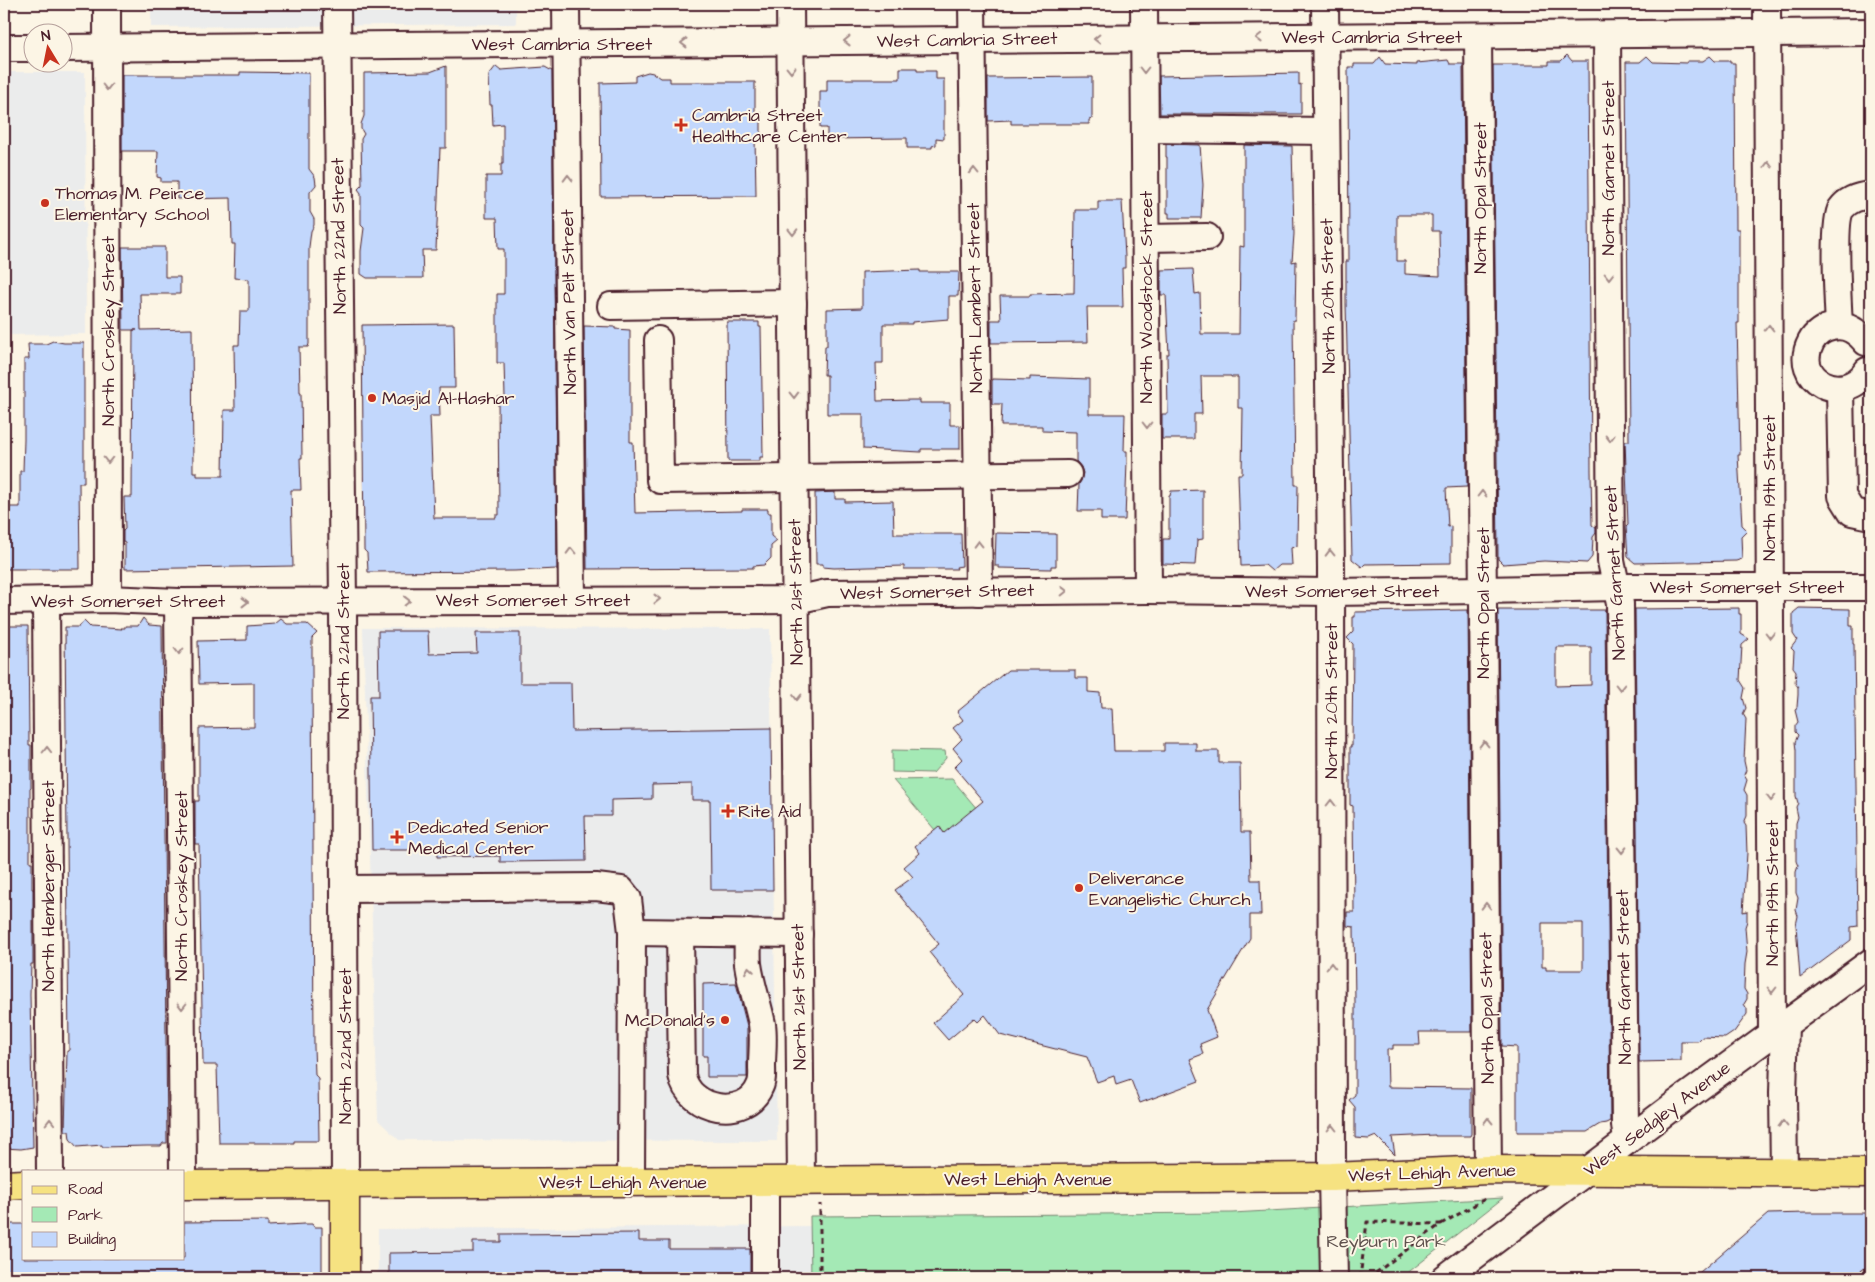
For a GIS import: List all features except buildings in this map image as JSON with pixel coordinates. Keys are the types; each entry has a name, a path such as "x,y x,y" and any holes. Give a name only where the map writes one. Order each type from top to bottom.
{"main road":[{"name":"West Lehigh Avenue","path":"185,1185 1332,1177 1488,1170 1871,1173"},
{"path":"4,1185 22,1184"},
{"name":"North 22nd Street","path":"345,1184 345,1278"}],"street":[{"name":"North Croskey Street","path":"107,4 108,599"},
{"name":"North 22nd Street","path":"337,4 343,602 345,1184"},
{"name":"North Van Pelt Street","path":"566,4 572,599"},
{"name":"North 21st Street","path":"790,4 799,934 810,1181"},
{"name":"North Lambert Street","path":"972,4 979,592"},
{"name":"North Woodstock Street","path":"1144,4 1148,590"},
{"name":"North 20th Street","path":"1325,4 1331,592 1332,1177 1334,1278"},
{"name":"North 19th Street","path":"1767,4 1770,586 1779,1029 1783,1093 1784,1173"},
{"name":"West Cambria Street","path":"72,48 1871,32"},
{"name":"North Garnet Street","path":"1607,34 1611,561 1620,604 1627,1141"},
{"name":"North Opal Street","path":"1478,36 1488,1170"},
{"path":"4,48 22,48"},
{"path":"1145,129 1326,131"},
{"path":"1839,326 1837,230 1841,210 1857,196 1871,195"},
{"path":"1146,238 1207,238"},
{"path":"611,306 793,303"},
{"path":"1866,342 1852,328 1831,327 1821,331 1813,338 1808,348 1807,359 1809,370 1815,379 1824,386 1834,388 1854,384 1862,378 1867,370"},
{"path":"658,340 660,480 1068,474"},
{"path":"1769,358 1807,359"},
{"path":"1840,388 1842,496 1852,512 1871,516"},
{"name":"West Somerset Street","path":"4,601 108,599 178,602 572,599 796,600 827,594 979,592 1148,590 1331,592 1616,587 1871,587"},
{"name":"North Hemberger Street","path":"46,600 50,1170"},
{"name":"North Croskey Street","path":"178,602 183,1170"},
{"path":"344,889 596,887 621,890 628,900 632,932 631,1182"},
{"path":"632,932 799,934"},
{"path":"687,933 683,1084 690,1094 711,1106 724,1109 742,1104 755,1094 761,1084 762,1025 754,998 748,963 748,934"},
{"name":"West Sedgley Avenue","path":"1445,1278 1627,1141 1871,962"},
{"path":"765,1182 765,1278"}],"path":[{"path":"810,1181 820,1278"},
{"path":"1369,1278 1441,1224 1487,1198"},
{"path":"1360,1278 1367,1222 1441,1224"}],"shaded area":[{"path":"151,4 516,4 516,24 151,27"},
{"name":"Thomas M. Peirce Elementary School","path":"4,72 85,72 86,334 4,335"},
{"path":"363,628 770,629 777,1141 399,1140 378,1120"},
{"path":"811,1226 811,1278 378,1278 378,1229"}],"green space":[{"path":"892,750 945,751 946,758 933,773 892,772"},
{"path":"952,779 983,816 944,833 939,826 935,830 893,780"},
{"name":"Reyburn Park","path":"1503,1198 1401,1278 811,1278 810,1216 1232,1213"}],"place":[{"name":"Cambria Street Healthcare Center","path":"681,125"},
{"name":"Thomas M. Peirce Elementary School","path":"45,203"},
{"name":"Masjid Al-Hashar","path":"372,398"},
{"name":"Rite Aid","path":"728,811"},
{"name":"Dedicated Senior Medical Center","path":"397,837"},
{"name":"Deliverance Evangelistic Church","path":"1079,888"},
{"name":"McDonald's","path":"725,1020"}]}
